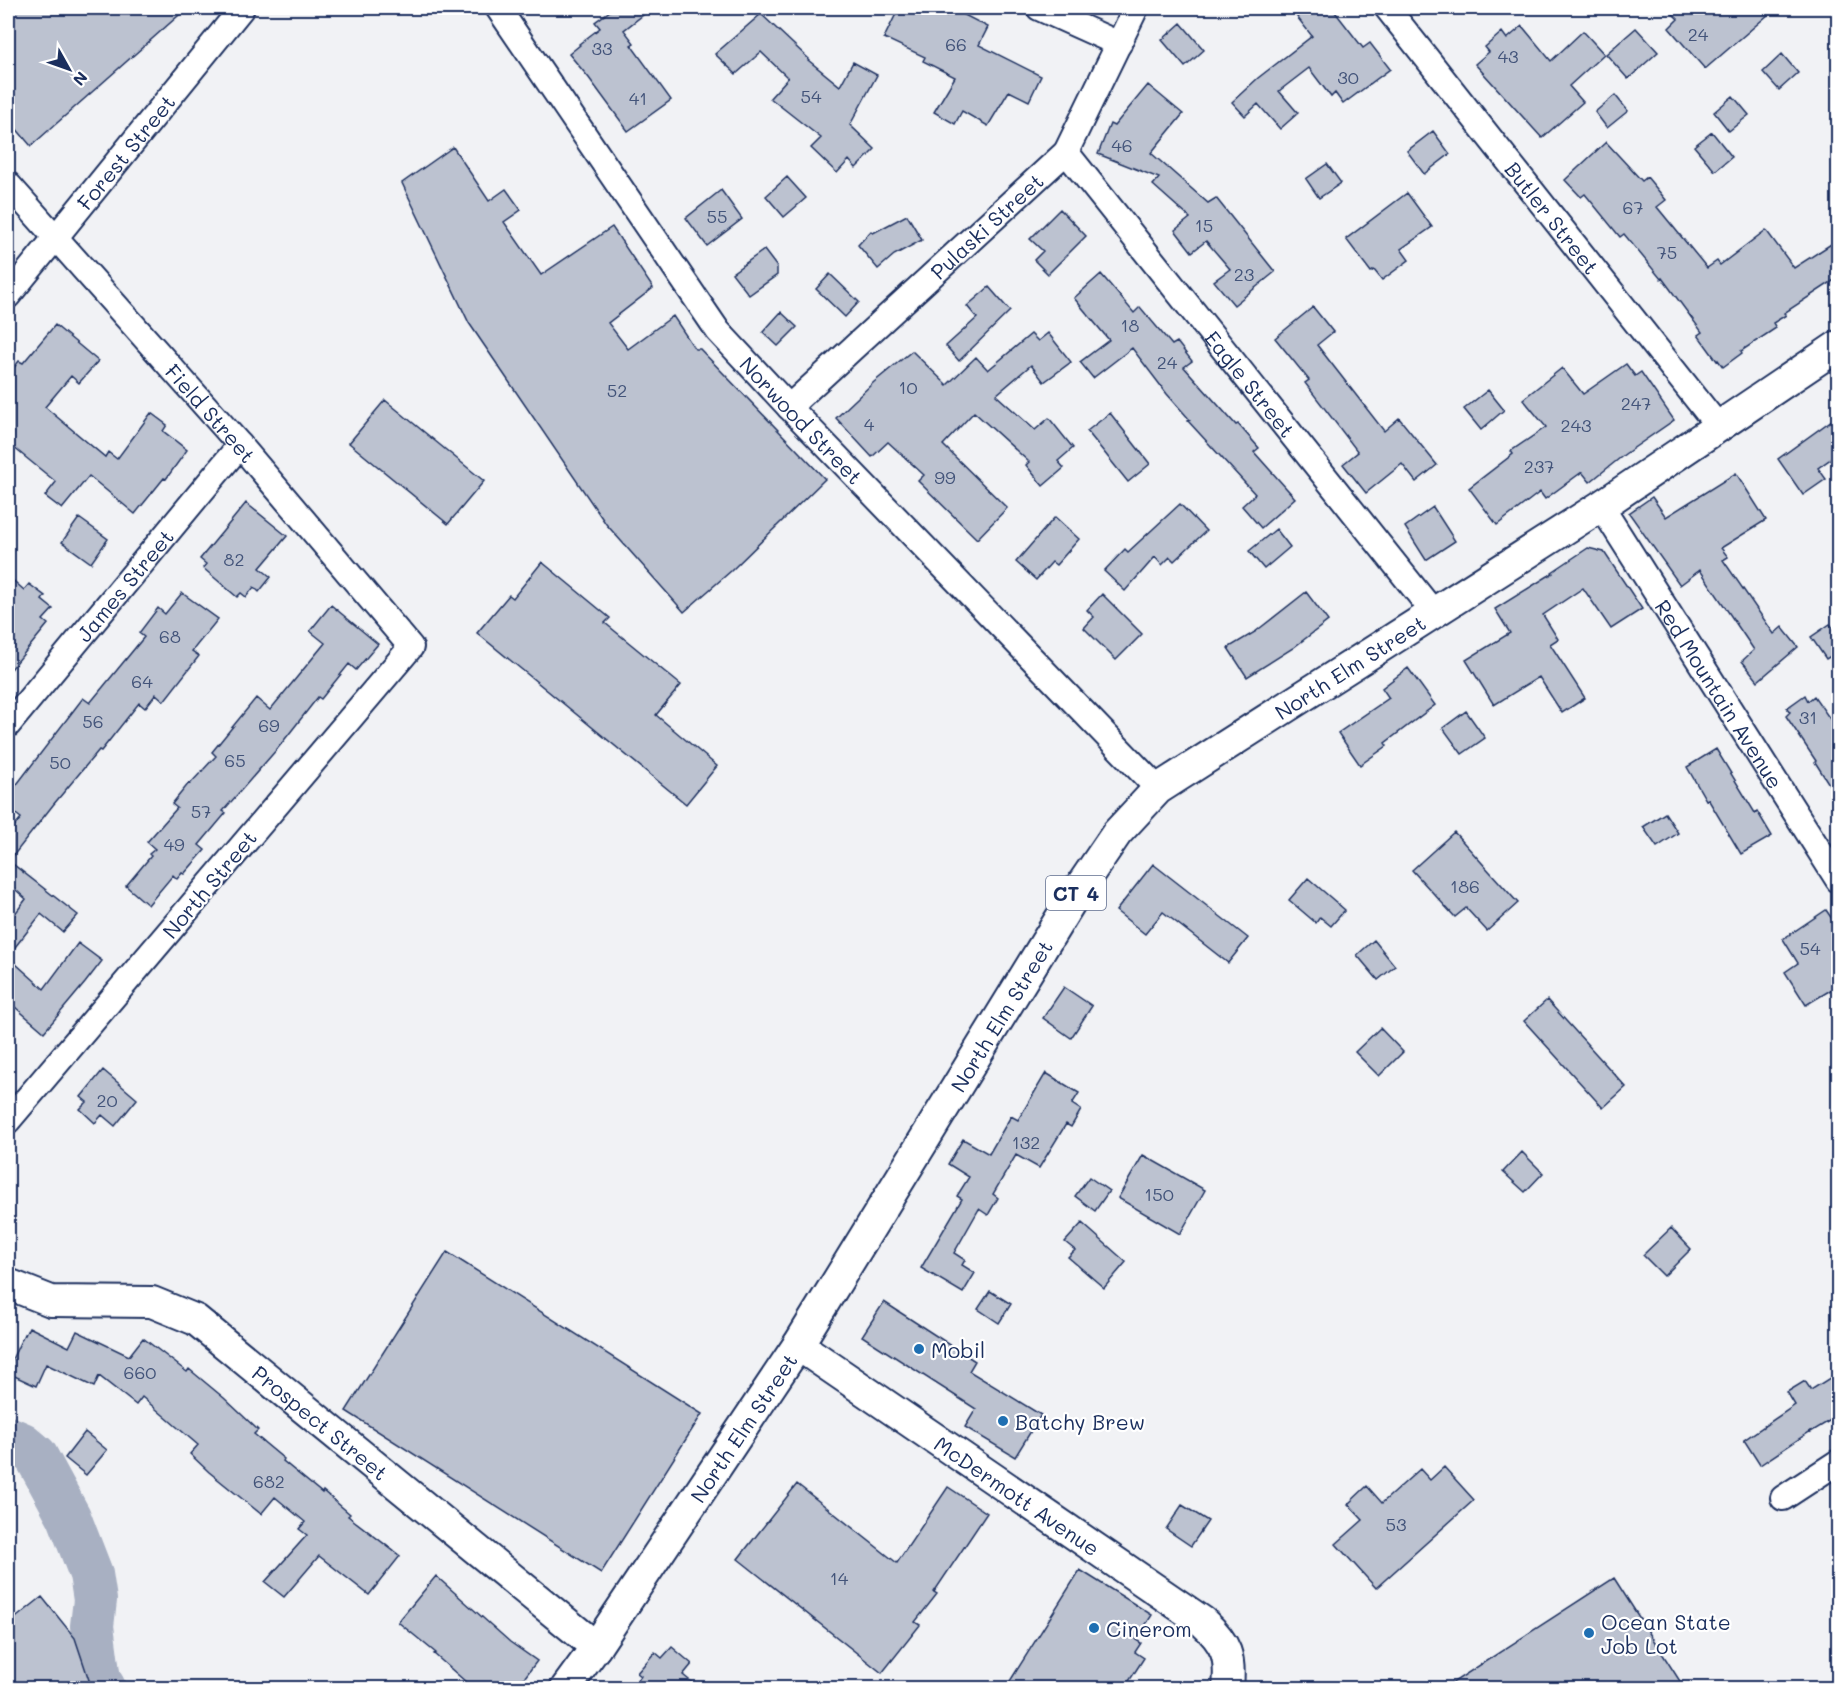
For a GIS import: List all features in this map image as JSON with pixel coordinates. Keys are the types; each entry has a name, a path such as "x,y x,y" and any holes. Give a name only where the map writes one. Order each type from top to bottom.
{"main road":[{"name":"North Elm Street","path":"566,1689 798,1345 1076,893 1117,833 1158,789 1601,506 1839,346"},
{"name":"Prospect Street","path":"8,1284 51,1301 152,1302 196,1320 596,1647"},
{"name":"McDermott Avenue","path":"798,1345 1198,1618 1215,1632 1224,1644 1229,1668 1228,1689"}],"street":[{"name":"Forest Street","path":"8,296 242,8"},
{"name":"Norwood Street","path":"498,8 718,331 1158,789"},
{"path":"1039,8 1119,44"},
{"name":"Pulaski Street","path":"789,407 1066,152 1136,8"},
{"name":"Butler Street","path":"1387,8 1718,426"},
{"name":"Eagle Street","path":"1066,152 1434,613"},
{"name":"Field Street","path":"8,184 240,445 411,646"},
{"name":"James Street","path":"8,725 240,445"},
{"name":"Red Mountain Avenue","path":"1601,506 1839,880"},
{"name":"North Street","path":"8,1121 411,646"},
{"path":"1783,1498 1839,1462"}],"building":[{"path":"8,8 187,8 31,146 8,119"},
{"path":"614,8 652,8 624,30 634,43 631,45 671,100 628,131 569,54 600,28 595,22"},
{"path":"899,8 928,8 946,16 951,8 988,27 979,45 1041,76 1029,101 1009,91 988,126 962,111 955,124 934,112 955,77 923,61 925,57 884,38"},
{"path":"1290,8 1332,8 1363,48 1370,43 1390,69 1343,104 1335,93 1331,97 1309,68 1279,91 1298,113 1280,129 1258,104 1245,116 1232,102 1258,78 1312,36"},
{"path":"1667,8 1776,8 1705,69 1669,28 1678,19"},
{"path":"761,14 808,60 840,86 853,62 877,75 850,125 875,149 856,168 849,160 837,173 811,148 821,138 770,98 788,78 761,52 736,74 715,54"},
{"path":"1181,23 1204,50 1185,67 1162,40"},
{"path":"1522,26 1551,61 1583,31 1604,54 1569,86 1583,102 1542,138 1475,64 1489,52 1485,47 1502,32 1507,39"},
{"path":"1636,28 1658,52 1628,79 1606,54"},
{"path":"1782,54 1798,73 1779,90 1763,72"},
{"path":"1148,85 1183,114 1151,153 1208,203 1216,198 1275,272 1234,305 1214,281 1230,269 1206,241 1192,252 1175,230 1190,218 1153,185 1159,178 1098,154 1110,124 1114,126"},
{"path":"1615,95 1628,111 1607,128 1595,112"},
{"path":"1733,96 1749,115 1729,131 1714,112"},
{"path":"1433,131 1450,154 1424,174 1407,151"},
{"path":"1712,132 1732,157 1715,171 1694,146"},
{"path":"1606,142 1642,181 1647,177 1666,200 1657,207 1707,268 1717,261 1720,265 1766,230 1794,268 1839,239 1839,277 1784,313 1786,315 1773,323 1776,328 1741,351 1742,353 1723,367 1698,335 1702,332 1662,278 1624,234 1620,237 1585,194 1581,197 1565,180"},
{"path":"453,147 489,201 506,189 521,210 504,222 541,275 612,227 653,288 608,323 628,349 673,316 695,349 700,349 825,479 731,571 684,612 606,524 469,323 402,183"},
{"path":"1327,164 1341,183 1319,198 1306,179"},
{"path":"787,177 806,198 784,217 766,196"},
{"path":"721,190 742,219 707,246 686,218"},
{"path":"1407,193 1432,227 1401,249 1409,260 1382,280 1374,270 1371,272 1346,239"},
{"path":"1060,209 1086,236 1048,274 1034,260 1043,251 1030,239"},
{"path":"907,215 922,240 894,255 878,269 858,245 871,231 873,233"},
{"path":"764,250 777,267 777,275 749,295 732,273"},
{"path":"830,274 859,302 845,317 816,289"},
{"path":"1101,274 1134,313 1140,307 1172,345 1177,342 1192,361 1184,367 1259,448 1254,452 1295,498 1261,528 1242,506 1255,494 1188,421 1190,420 1132,348 1093,378 1080,362 1109,340 1074,298"},
{"path":"989,287 1010,311 959,361 946,346 977,318 967,306"},
{"path":"1313,307 1333,332 1317,345 1384,431 1399,418 1437,465 1416,482 1402,464 1366,493 1343,464 1358,452 1305,383 1309,380 1275,338"},
{"path":"781,312 797,327 778,346 763,332"},
{"path":"55,325 98,361 79,383 71,376 45,407 105,457 108,452 117,459 151,413 167,425 163,431 187,450 166,479 164,478 135,514 89,476 62,509 45,496 56,482 8,443 8,375 19,361 23,363"},
{"path":"1048,333 1071,362 1044,382 1031,365 996,395 1035,430 1049,418 1073,448 1058,461 1064,468 1043,486 1026,465 1029,462 974,412 943,445 1007,508 977,539 918,481 924,475 888,442 872,457 836,418 874,382 912,351 947,385 976,357 988,370 1031,334 1038,341"},
{"path":"1626,364 1635,376 1641,372 1674,420 1590,482 1582,472 1545,499 1540,492 1497,525 1469,488 1513,454 1511,451 1546,427 1523,399 1562,368 1583,394"},
{"path":"1488,390 1504,410 1481,430 1464,409"},
{"path":"385,400 484,481 448,524 349,443"},
{"path":"1110,413 1150,464 1128,482 1087,431"},
{"path":"1839,415 1839,453 1818,468 1826,479 1803,495 1778,459"},
{"path":"1736,473 1766,520 1721,548 1728,557 1723,560 1774,634 1782,627 1798,647 1758,681 1742,661 1754,650 1700,570 1680,585 1629,513 1652,497 1666,517"},
{"path":"246,503 287,536 260,568 271,577 259,592 254,587 246,597 241,593 237,597 203,568 206,564 200,559"},
{"path":"1180,504 1206,531 1174,561 1170,557 1162,565 1155,557 1125,591 1104,571 1125,549 1128,552"},
{"path":"1433,507 1455,541 1426,560 1405,527"},
{"path":"1055,517 1079,539 1056,565 1052,562 1036,580 1016,562"},
{"path":"79,518 108,539 91,563 62,542"},
{"path":"1276,529 1290,547 1264,569 1249,551"},
{"path":"1588,548 1604,552 1642,609 1611,629 1583,588 1543,615 1558,639 1550,644 1585,698 1562,713 1539,677 1494,705 1466,660 1510,633 1495,609"},
{"path":"542,562 610,618 605,623 681,685 656,715 717,766 686,804 477,633 509,595 513,598"},
{"path":"8,576 24,590 29,584 45,596 42,600 53,609 43,620 48,624 8,673"},
{"path":"1306,592 1328,621 1293,648 1247,677 1228,648 1255,632"},
{"path":"182,593 218,619 192,651 199,656 164,701 156,694 145,708 139,703 9,861 78,915 63,932 41,914 8,956 8,923 26,899 8,883 8,834 21,818 8,808 8,796 83,698 90,703 144,637 139,633 158,608 165,614"},
{"path":"1102,594 1142,634 1116,660 1084,628 1094,617 1087,610"},
{"path":"331,605 378,644 356,670 349,664 321,699 318,697 278,748 223,811 226,813 199,845 205,850 184,874 182,873 177,879 173,875 148,905 126,886 155,849 147,842 177,808 172,804 216,756 212,752 256,698 270,710 325,643 310,631"},
{"path":"1830,624 1839,636 1839,651 1826,659 1811,637"},
{"path":"1408,668 1435,705 1385,743 1387,746 1360,765 1338,733 1389,698 1382,688"},
{"path":"1805,695 1808,701 1814,696 1839,732 1839,800 1786,716 1790,712 1787,708"},
{"path":"1466,711 1485,738 1462,754 1443,728"},
{"path":"1716,749 1755,813 1757,811 1772,836 1741,854 1687,767"},
{"path":"1665,813 1678,833 1657,847 1643,827"},
{"path":"1454,832 1518,903 1487,931 1466,908 1455,917 1412,870"},
{"path":"1153,864 1248,938 1228,963 1163,912 1145,934 1116,911"},
{"path":"1308,878 1345,910 1331,926 1320,917 1316,923 1289,900"},
{"path":"1826,910 1839,929 1839,985 1806,1005 1785,972 1798,963 1783,939"},
{"path":"1374,940 1395,966 1378,980 1357,955"},
{"path":"78,943 102,961 44,1032 8,1001 8,957 44,989"},
{"path":"1064,987 1092,1006 1071,1038 1043,1018"},
{"path":"1547,1000 1626,1087 1603,1108 1524,1021"},
{"path":"1380,1028 1403,1052 1379,1076 1355,1052"},
{"path":"103,1070 137,1099 115,1126 102,1115 95,1123 80,1109 87,1102 81,1097"},
{"path":"1046,1073 1079,1093 1072,1104 1081,1110 1071,1127 1066,1124 1039,1168 1016,1155 993,1194 998,1198 988,1215 979,1209 954,1253 965,1260 962,1265 975,1273 963,1293 921,1268 962,1199 957,1196 969,1177 948,1164 963,1139 989,1154 1011,1116 1018,1120"},
{"path":"1522,1152 1543,1173 1525,1192 1503,1172"},
{"path":"1143,1155 1205,1190 1180,1234 1118,1198"},
{"path":"1089,1177 1109,1191 1095,1211 1075,1196"},
{"path":"1082,1223 1126,1262 1104,1288 1068,1257 1075,1250 1065,1242"},
{"path":"1671,1228 1691,1249 1664,1276 1643,1255"},
{"path":"447,1252 702,1414 601,1573 346,1411"},
{"path":"990,1291 1011,1304 999,1323 978,1309"},
{"path":"884,1302 975,1361 969,1371 1041,1415 1015,1457 965,1427 976,1409 862,1336"},
{"path":"29,1327 69,1347 77,1331 129,1356 143,1338 187,1372 189,1369 224,1398 258,1430 254,1434 284,1459 283,1461 322,1493 323,1491 350,1514 348,1516 400,1556 369,1595 319,1556 284,1597 265,1582 307,1535 299,1529 305,1522 275,1497 261,1514 190,1454 198,1445 142,1397 136,1405 99,1376 94,1387 46,1364 36,1386 8,1373 8,1368"},
{"path":"1839,1372 1839,1415 1760,1465 1744,1440 1795,1405 1787,1392 1805,1381 1811,1390"},
{"path":"85,1432 107,1450 86,1475 65,1458"},
{"path":"1444,1467 1474,1500 1376,1588 1336,1544 1363,1520 1348,1504 1367,1486 1382,1503 1420,1469 1430,1480"},
{"path":"797,1484 897,1563 948,1487 987,1513 934,1592 937,1594 915,1622 920,1625 882,1673 738,1559"},
{"path":"1182,1505 1208,1521 1191,1546 1166,1529"},
{"name":"Cinerom","path":"1080,1570 1152,1615 1136,1640 1141,1643 1135,1652 1144,1658 1124,1689 1005,1689"},
{"path":"436,1576 510,1642 537,1661 516,1689 474,1689 434,1654 436,1653 398,1622"},
{"name":"Ocean State Job Lot","path":"1614,1578 1685,1689 1443,1689"},
{"path":"42,1597 75,1638 92,1689 8,1689 8,1624"},
{"path":"672,1647 692,1664 683,1675 700,1689 632,1689 641,1676 637,1673 655,1652 662,1658"}],"waterway":[{"path":"8,1438 22,1444 36,1456 69,1517 91,1574 95,1600 92,1626 99,1680 104,1688"}],"place":[{"name":"Mobil","path":"919,1349"},
{"name":"Batchy Brew","path":"1003,1421"},
{"name":"Cinerom","path":"1094,1628"},
{"name":"Ocean State Job Lot","path":"1589,1633"}]}
